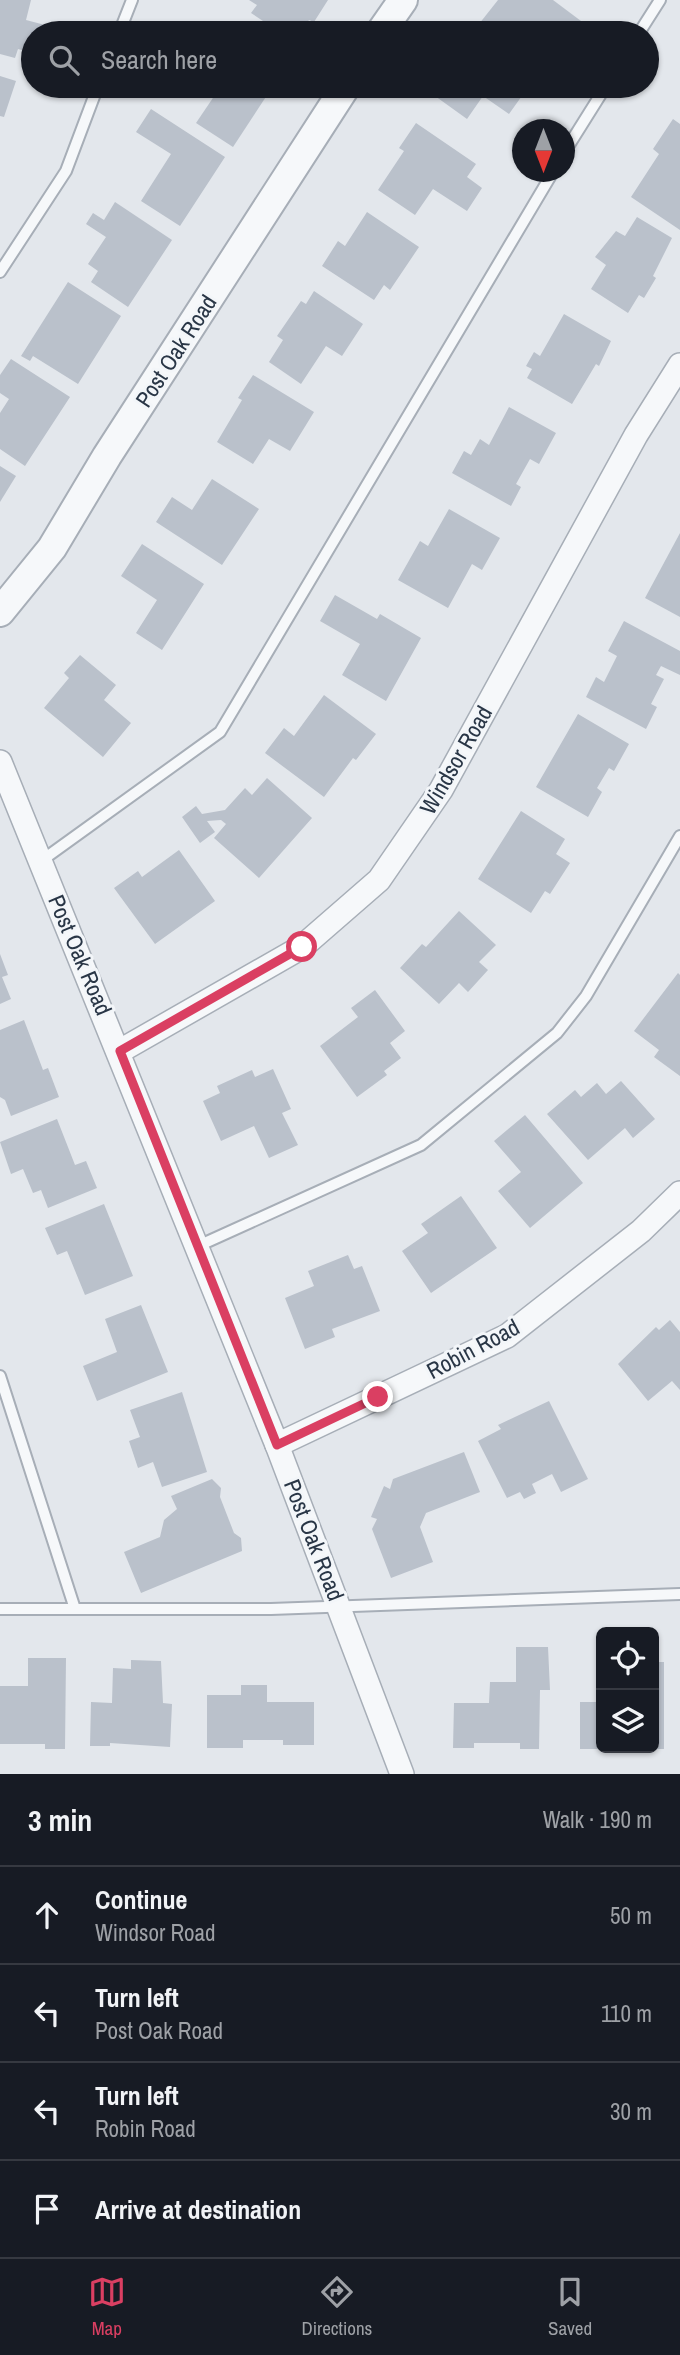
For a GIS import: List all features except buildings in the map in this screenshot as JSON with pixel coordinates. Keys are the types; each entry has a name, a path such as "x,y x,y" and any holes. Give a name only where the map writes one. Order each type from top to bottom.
{"street":[{"path":"388,21 403,0"},
{"name":"Post Oak Road","path":"0,612 52,548 107,456 338,98"},
{"name":"Windsor Road","path":"120,1051 302,947 379,880 441,790 636,435 680,365"},
{"name":"Post Oak Road","path":"0,762 198,1246 402,1774"},
{"name":"Robin Road","path":"277,1445 507,1336 641,1231 680,1193"}],"lane":[{"path":"124,21 132,0"},
{"path":"647,21 660,0"},
{"path":"0,272 66,171 94,98"},
{"path":"575,137 599,98"},
{"path":"41,860 220,732 547,182"},
{"path":"198,1246 421,1145 547,1042 586,996 680,836"},
{"path":"0,1377 75,1609"},
{"path":"0,1609 339,1606 680,1594"}],"route":[{"path":"302,947 120,1051 277,1445 378,1397"}]}
